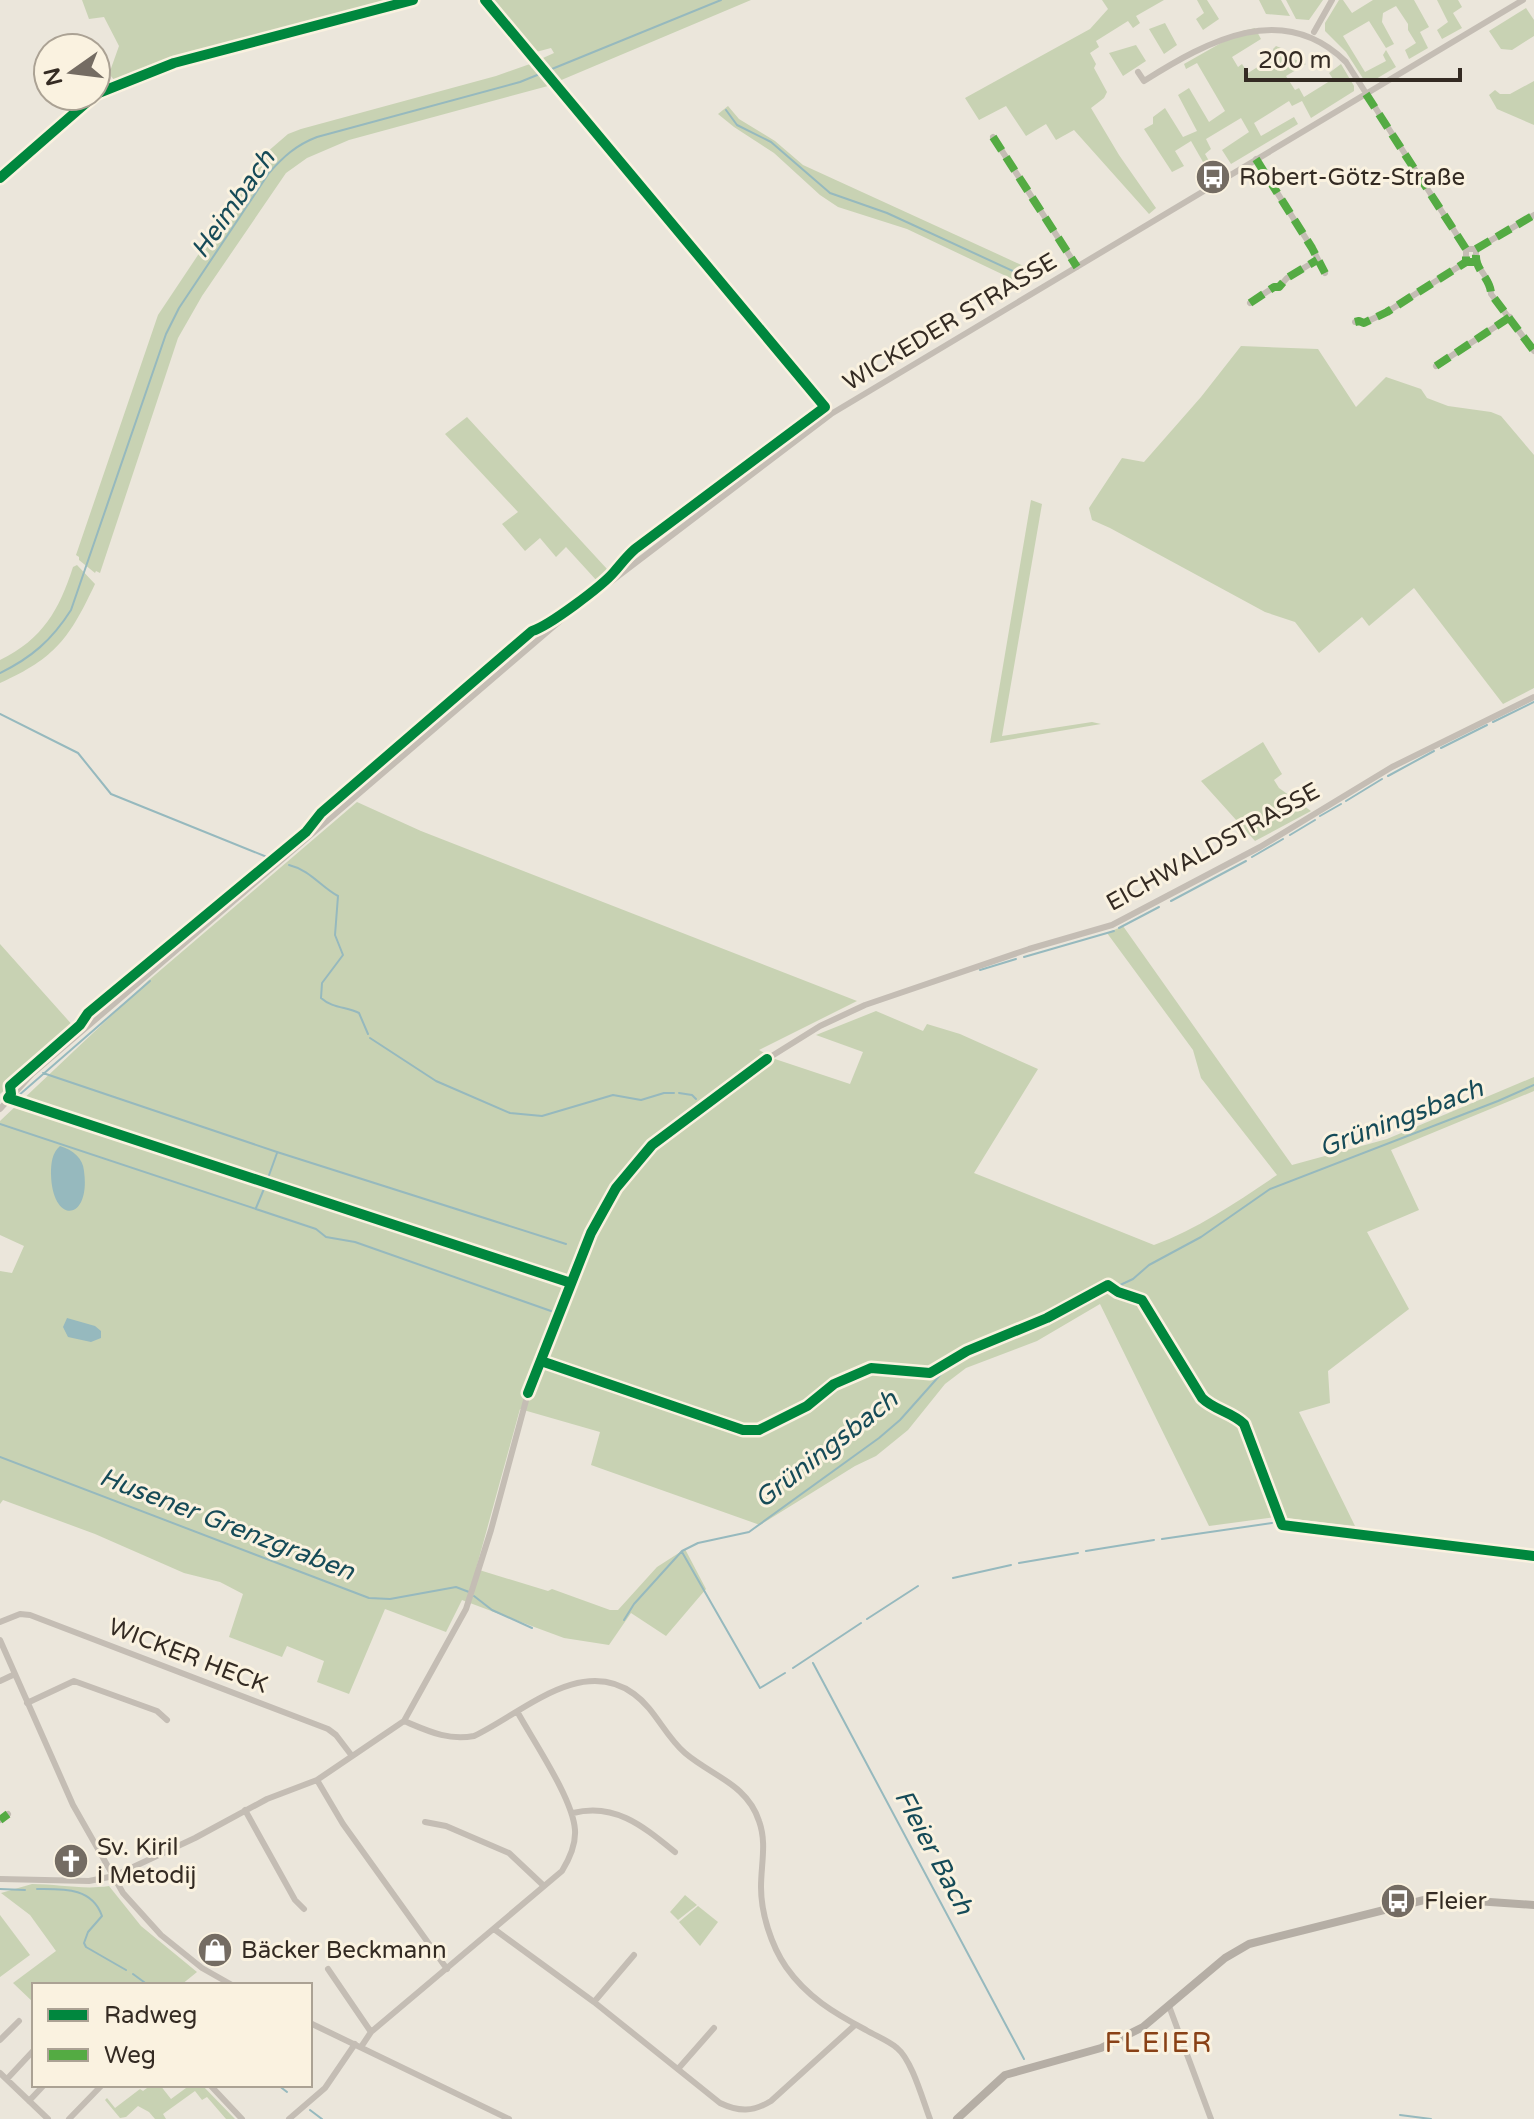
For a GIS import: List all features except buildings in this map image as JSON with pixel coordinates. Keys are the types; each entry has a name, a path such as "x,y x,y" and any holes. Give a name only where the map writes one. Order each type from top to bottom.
{"main road":[{"path":"957,2119 1005,2075 1101,2048 1143,2027 1225,1958 1249,1944 1432,1898 1534,1905"}],"street":[{"path":"1314,32 1332,0"},
{"name":"WICKEDER STRASSE","path":"0,1109 32,1074 577,607 831,414 1523,0"},
{"path":"1291,23 1314,32 1338,51 1466,249 1466,262"},
{"path":"1138,72 1144,81 1234,27"},
{"path":"993,137 1077,267"},
{"path":"1256,159 1325,273"},
{"path":"1466,249 1476,249 1534,215"},
{"path":"1476,249 1475,262 1491,287 1491,294 1532,346"},
{"path":"1250,303 1317,260"},
{"path":"1355,322 1364,323 1387,312 1466,262 1475,262"},
{"path":"1436,366 1510,317"},
{"name":"EICHWALDSTRASSE","path":"767,1059 820,1026 865,1005 1029,949 1112,925 1260,847 1392,767 1534,697"},
{"path":"0,1879 89,1881 114,1876 195,1838 267,1799 317,1780 404,1721 469,1600 528,1393"},
{"name":"WICKER HECK","path":"0,1622 20,1614 30,1615 328,1729 352,1756"},
{"path":"0,1640 73,1805 123,1893 158,1932 202,1968 228,1983"},
{"path":"0,1681 15,1674"},
{"path":"404,1721 447,1738 461,1739 474,1736 556,1691 584,1681 595,1680 620,1686 635,1695 682,1751 738,1787 759,1819 764,1854 761,1889 776,1951 810,1996 824,2007 897,2047 903,2054 930,2119"},
{"path":"27,1703 74,1681 157,1711 167,1720"},
{"path":"289,2119 325,2088 371,2032 562,1871 573,1851 573,1813 518,1713"},
{"path":"317,1780 343,1824 447,1969"},
{"path":"245,1810 295,1900 304,1909"},
{"path":"573,1813 610,1812 626,1817 675,1852"},
{"path":"0,1820 8,1814"},
{"path":"425,1822 446,1826 509,1853 544,1886"},
{"path":"494,1929 594,2002 720,2103 745,2111 760,2108 809,2069 855,2025"},
{"path":"594,2002 634,1955"},
{"path":"328,1969 371,2032"},
{"path":"1169,2006 1211,2119"},
{"path":"0,2040 19,2021"},
{"path":"312,2024 509,2119"},
{"path":"678,2069 714,2028"},
{"path":"7,2079 32,2052"},
{"path":"0,2073 48,2119"},
{"path":"29,2101 42,2087"},
{"path":"69,2119 100,2087"},
{"path":"212,2087 242,2119"},
{"path":"760,2108 763,2118"}],"green space":[{"path":"82,0 389,2 177,58 116,82 112,77 112,66 119,46 104,17 89,19"},
{"path":"492,0 751,0 559,81 557,77 553,79 541,64 544,63 543,58 554,53 551,48 536,52"},
{"path":"1102,0 1164,0 1136,16 1140,23 1133,28 1128,21 1096,41 1099,47 1090,53 1107,92 1091,108 1156,208 1149,214 1074,130 1056,140 1046,124 1026,136 1006,106 979,120 965,98 1090,29 1108,9"},
{"path":"1197,0 1207,0 1219,19 1203,30 1196,19 1204,13"},
{"path":"1259,0 1281,0 1290,16 1266,14"},
{"path":"1286,0 1323,0 1309,20 1296,19"},
{"path":"1339,0 1343,0 1352,13 1373,0 1414,0 1429,27 1420,32 1428,48 1409,59 1405,50 1416,43 1396,6 1383,13 1382,22 1394,44 1386,48 1369,21 1343,36 1365,72 1386,61 1383,55 1386,50 1396,67 1371,82 1364,80 1346,52 1325,31 1325,23"},
{"path":"1437,0 1458,0 1462,7 1453,13 1462,28 1442,39 1437,30 1448,22"},
{"path":"1526,8 1534,20 1534,36 1512,50 1501,49 1489,31"},
{"path":"1165,23 1177,45 1164,54 1149,29"},
{"path":"1255,28 1261,39 1232,57 1238,67 1242,64 1248,73 1275,56 1273,49 1276,46 1281,48 1279,53 1306,64 1286,76 1304,97 1333,79 1329,73 1341,64 1354,91 1311,118 1302,101 1292,106 1289,101 1254,123 1261,136 1294,117 1298,124 1231,164 1222,150 1249,132 1241,118 1206,139 1211,149 1205,154 1216,173 1211,176 1191,141 1175,151 1184,166 1172,172 1144,129 1153,124 1153,117 1165,108 1183,137 1197,131 1178,95 1189,88 1209,122 1225,111 1197,63 1186,69 1184,64 1242,31"},
{"path":"1136,45 1146,61 1123,76 1109,53"},
{"path":"530,64 532,68 536,65 549,81 546,83 548,86 349,140 307,158 286,173 202,296 178,338 100,573 95,573 79,560 76,555 158,315 266,153 288,134 301,129"},
{"path":"1534,81 1534,125 1497,109 1489,95 1495,90 1500,94 1510,94"},
{"path":"728,106 739,119 775,141 803,165 1039,273 1023,284 907,229 838,207 820,195 774,153 718,114"},
{"path":"1241,346 1318,349 1356,407 1386,377 1421,389 1427,398 1448,406 1501,416 1534,455 1534,688 1503,704 1414,588 1369,626 1362,617 1319,653 1295,622 1265,612 1092,520 1089,508 1122,458 1144,462"},
{"path":"467,417 610,572 597,581 566,547 556,557 540,538 525,551 502,524 518,512 445,434"},
{"path":"1031,500 1042,504 1002,736 1092,722 1101,724 990,743"},
{"path":"77,565 95,584 69,632 48,655 0,683 0,660 28,643 47,622 62,597 73,567"},
{"path":"1263,742 1282,774 1274,780 1279,788 1311,811 1255,841 1201,781"},
{"path":"357,802 421,831 857,1001 759,1050 775,1059 850,1084 863,1052 816,1035 876,1011 923,1031 927,1024 960,1034 1038,1069 974,1173 1154,1245 1232,1205 1277,1175 1201,1078 1193,1050 1107,933 1123,926 1292,1165 1387,1139 1534,1077 1534,1091 1391,1150 1419,1210 1367,1232 1409,1309 1328,1371 1330,1403 1299,1412 1355,1526 1276,1517 1209,1526 1100,1304 1037,1341 966,1368 945,1384 908,1430 876,1456 760,1525 591,1465 600,1432 520,1409 476,1569 618,1610 657,1567 685,1549 706,1589 666,1636 631,1613 609,1645 564,1638 462,1600 446,1632 385,1609 349,1694 317,1682 324,1661 287,1646 282,1657 229,1637 243,1594 220,1582 184,1573 95,1534 3,1500 0,1504 0,1271 12,1273 24,1246 0,1235 0,1121 149,980"},
{"path":"0,944 75,1028 0,1094"},
{"path":"32,1884 109,1886 141,1926 197,1972 183,1983 32,1983 32,2001 13,1983 56,1951 30,1915 1,1893"},
{"path":"685,1895 697,1905 678,1920 670,1912"},
{"path":"698,1906 718,1922 700,1946 679,1922"},
{"path":"0,1915 30,1955 0,1977"},
{"path":"148,2087 162,2087 171,2099 186,2087 204,2087 235,2119 226,2119 207,2097 202,2100 195,2091 163,2114 166,2119 155,2119 138,2106 126,2117 120,2118 105,2100 107,2098 115,2108 140,2089 143,2091"}],"water":[{"path":"60,1146 76,1155 84,1171 82,1200 77,1208 70,1211 58,1202 53,1191 52,1162"},
{"path":"67,1318 95,1326 101,1331 101,1338 91,1342 68,1337 63,1327"}],"waterway":[{"name":"Heimbach","path":"0,673 40,647 71,610 166,334 179,308 269,173 285,157 317,137 520,82 721,0"},
{"path":"726,110 737,125 771,142 830,193 887,213 1026,277"},
{"path":"1493,722 1534,702"},
{"path":"0,714 78,753 111,794 267,857"},
{"path":"1441,748 1487,725"},
{"path":"1388,776 1434,751"},
{"path":"1346,801 1382,779"},
{"path":"1320,816 1341,804"},
{"path":"1290,835 1315,820"},
{"path":"1252,857 1283,839"},
{"path":"1171,901 1246,861"},
{"path":"289,865 303,871 338,896 335,935 343,955 322,983 321,998 359,1013 368,1034"},
{"path":"1119,928 1159,907"},
{"path":"1024,957 1114,931"},
{"path":"980,970 1016,959"},
{"path":"18,1096 150,981"},
{"path":"370,1038 436,1081 510,1113 542,1116 613,1095 641,1100 674,1093"},
{"path":"742,1083 764,1068"},
{"path":"43,1073 566,1244"},
{"name":"Grüningsbach","path":"1118,1286 1201,1237 1270,1189 1534,1085"},
{"path":"706,1110 737,1087"},
{"path":"679,1093 692,1095 696,1099"},
{"path":"0,1124 551,1311"},
{"path":"268,1178 277,1153"},
{"path":"256,1208 266,1184"},
{"name":"Grüningsbach","path":"624,1620 634,1604 682,1551 698,1543 749,1532 879,1438 900,1420 941,1374 958,1362 1109,1290"},
{"name":"Husener Grenzgraben","path":"0,1457 369,1598 390,1599 456,1587 469,1592"},
{"path":"1162,1539 1272,1523"},
{"path":"1298,1525 1362,1532"},
{"path":"1374,1534 1399,1537"},
{"path":"1419,1539 1534,1553"},
{"path":"1086,1551 1154,1540"},
{"path":"682,1552 760,1688 785,1673"},
{"path":"1019,1563 1078,1553"},
{"path":"953,1578 1011,1565"},
{"path":"867,1619 918,1586"},
{"name":"Husener Grenzgraben","path":"474,1596 492,1610 532,1628"},
{"path":"793,1668 861,1623"},
{"name":"Fleier Bach","path":"813,1663 1024,2059"},
{"path":"0,1889 25,1890"},
{"path":"37,1889 76,1892 91,1900 102,1916 88,1932 84,1943 126,1970"},
{"path":"133,1974 145,1983"},
{"path":"281,2087 287,2092"},
{"path":"310,2110 322,2119"},
{"path":"1400,2115 1431,2119"}],"marked path":[{"path":"1366,94 1466,249 1466,262 1475,262"},
{"path":"993,137 1077,267"},
{"path":"1256,159 1325,273"},
{"path":"1476,249 1534,215"},
{"path":"1476,255 1491,294 1534,351"},
{"path":"1250,303 1317,260"},
{"path":"1355,322 1364,323 1387,312 1466,262"},
{"path":"1436,366 1510,317"},
{"path":"0,1820 8,1814"}],"cycle path":[{"path":"112,88 174,63 413,0"},
{"path":"485,0 825,407 635,549 587,596 532,631 321,813 306,832 88,1013 80,1025 10,1086 8,1098 571,1283"},
{"path":"0,178 76,112"},
{"path":"528,1393 591,1233 616,1188 652,1145 767,1059"},
{"path":"541,1361 743,1430 759,1430 807,1406 834,1384 871,1368 930,1373 967,1351 1047,1318 1108,1285 1142,1300 1202,1398 1244,1424 1282,1525 1534,1556"}],"place":[{"name":"Robert-Götz-Straße","path":"1213,177"},
{"name":"Sv. Kiril i Metodij","path":"71,1861"},
{"name":"Fleier","path":"1398,1901"},
{"name":"Bäcker Beckmann","path":"215,1950"}],"district":[{"name":"FLEIER","path":"1159,2043"}]}
